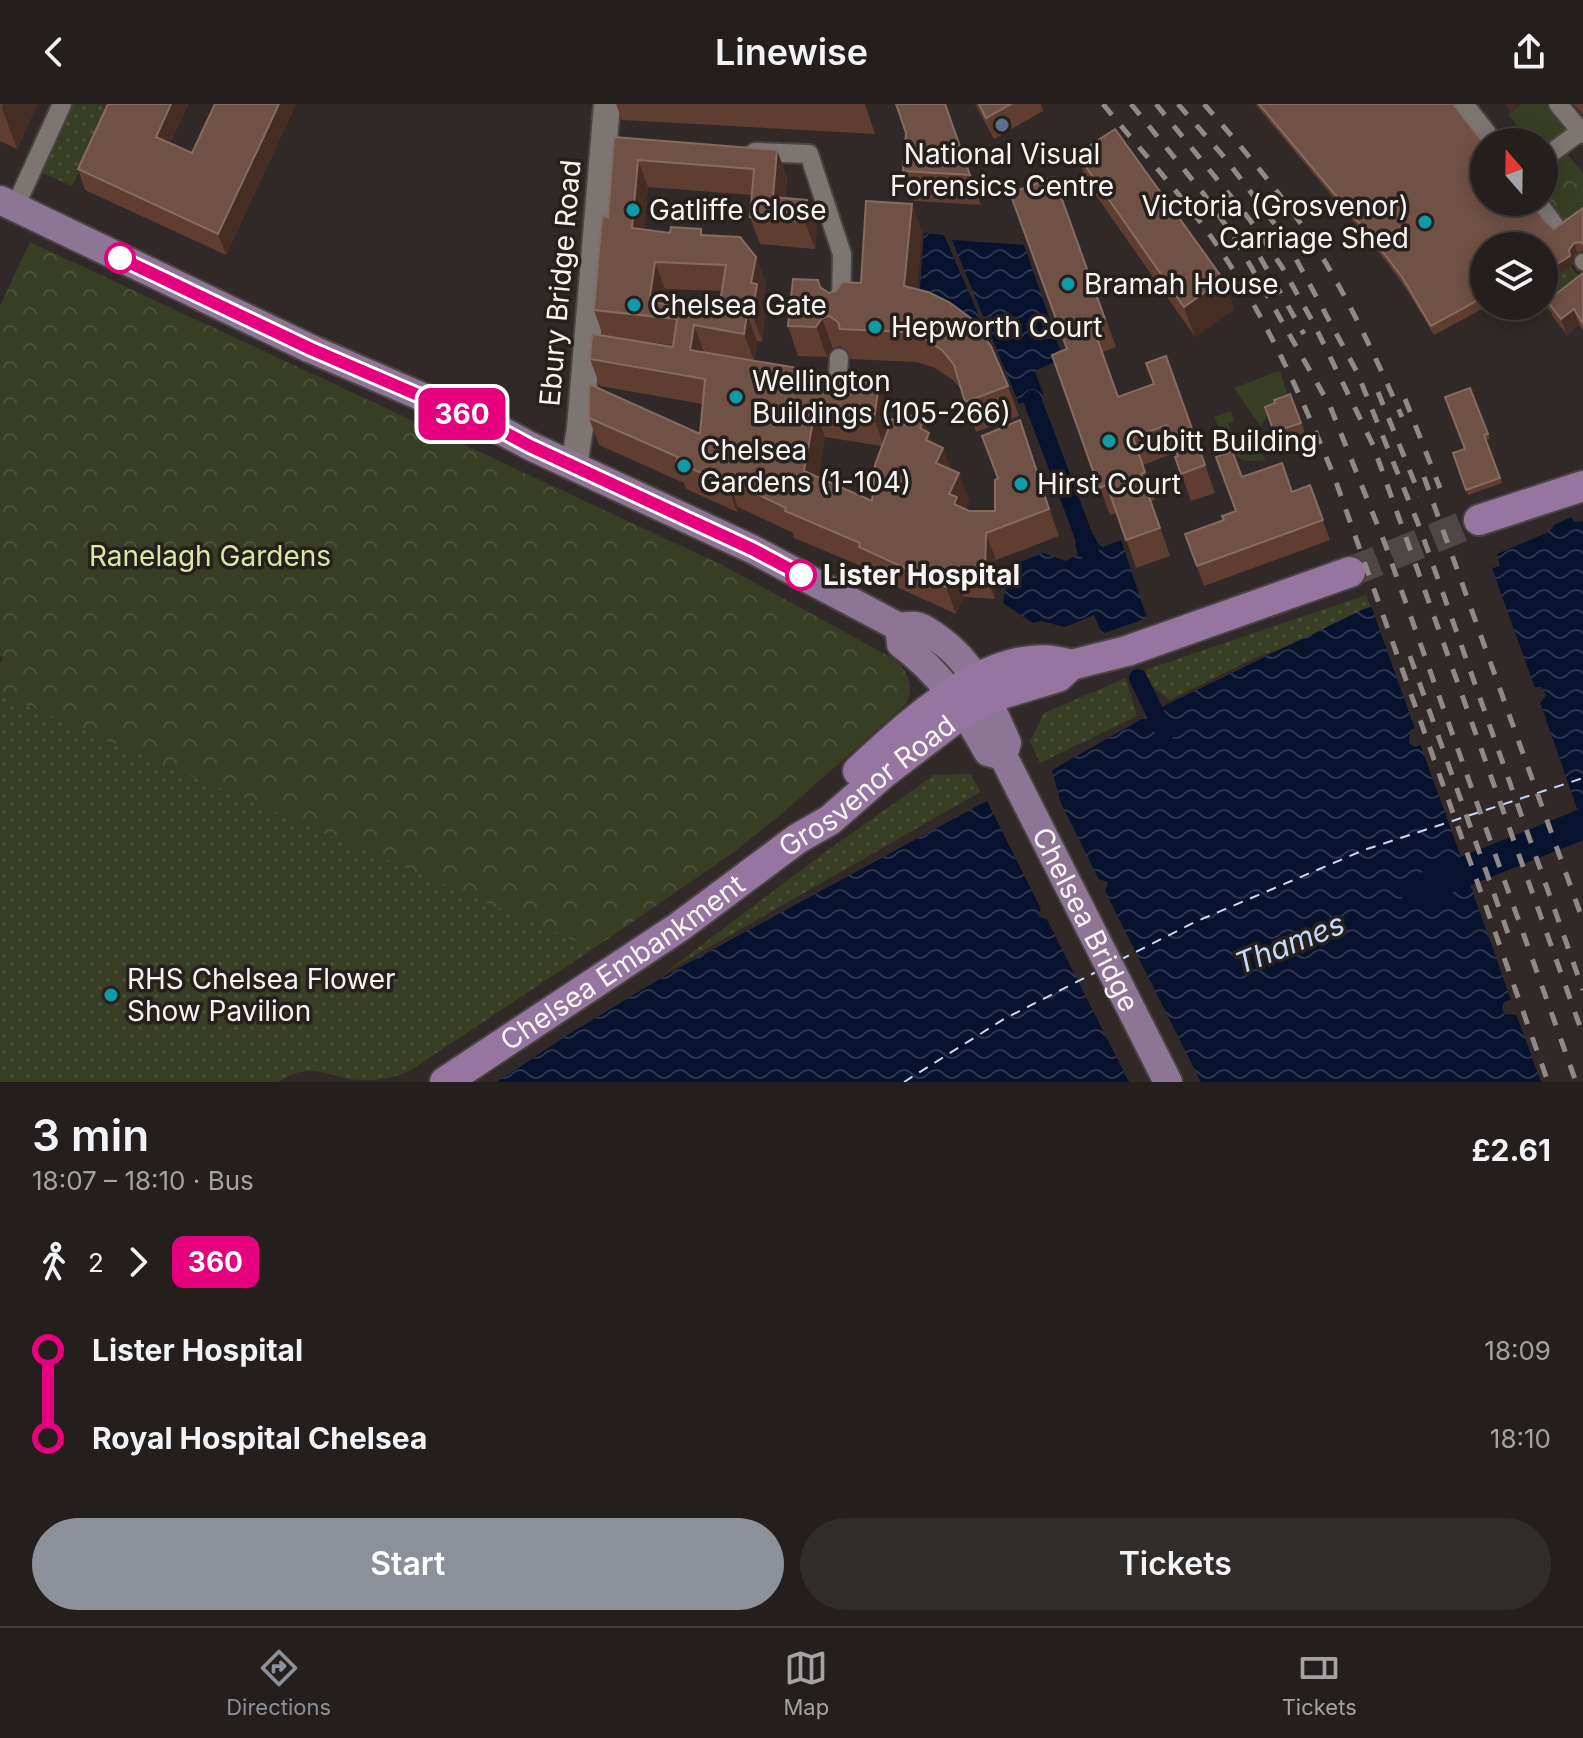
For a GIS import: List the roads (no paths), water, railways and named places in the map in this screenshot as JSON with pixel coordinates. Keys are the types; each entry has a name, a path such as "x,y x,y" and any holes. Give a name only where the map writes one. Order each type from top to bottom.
{"highway":[{"path":"1479,520 1583,486"},
{"name":"Grosvenor Road","path":"797,839 820,806 879,751 971,695 1058,677 1071,665 1127,651 1350,572"},
{"name":"Chelsea Embankment","path":"445,1082 679,927 797,839"}],"main road":[{"name":"Ebury Bridge Road","path":"574,466 616,147 607,104"},
{"path":"8,203 212,304 504,432 752,549 899,627 901,644 971,695"},
{"name":"Chelsea Bridge","path":"971,695 1007,743 1008,766 1168,1082"}],"street":[{"path":"8,203 62,104"},
{"path":"1464,104 1483,128"},
{"path":"1558,104 1582,132 1558,148"},
{"path":"739,151 809,154 842,254 841,311"},
{"path":"1550,216 1556,224"}],"water":[{"path":"924,233 944,235 999,362 972,337 918,317"},
{"path":"952,240 1024,245 1063,358 1035,371 1044,396 1019,404"},
{"path":"1571,517 1575,522 1583,521 1583,821 1459,866 1454,874 1462,881 1469,880 1583,973 1504,1002 1502,1008 1504,1014 1517,1015 1583,1082 497,1082 668,974 979,805 1052,770 1170,703 1364,609 1500,566 1497,554 1549,532 1554,525","holes":["1542,687 1546,696 1540,703 1415,747 1409,743 1410,730","1098,879 1108,882 1105,892 1047,919 1039,917 1041,907"]},
{"path":"1083,535 1094,535 1103,547 1121,540 1147,618 1102,634 1094,615 1065,627 1041,621 1033,623 1003,603 1010,566 1043,553 1066,561 1078,554 1075,544"}],"waterway":[{"path":"1032,399 1092,558"},
{"path":"1138,678 1165,733"},
{"name":"Thames","path":"1416,891 1583,824"}],"tunnel":[{"path":"1350,572 1479,520"}],"railway":[{"path":"1103,104 1219,248 1253,303 1297,390 1335,479 1548,1082"},
{"path":"1131,104 1203,193 1234,237 1330,406 1385,544 1576,1082"},
{"path":"1156,104 1250,220 1282,267 1314,324 1373,445 1583,1035"},
{"path":"1178,104 1225,158 1283,235 1357,372 1421,531 1583,990"},
{"path":"1204,104 1276,190 1320,253 1364,334 1402,417"},
{"path":"1260,257 1304,334"},
{"path":"1378,392 1420,496"},
{"path":"1405,399 1440,488"},
{"path":"1424,477 1583,921"},
{"path":"1410,656 1510,939"}],"place":[{"name":"National Visual Forensics Centre","path":"1002,125"},
{"name":"Gatliffe Close","path":"633,210"},
{"name":"Victoria (Grosvenor) Carriage Shed","path":"1425,222"},
{"name":"Bramah House","path":"1068,284"},
{"name":"Chelsea Gate","path":"634,305"},
{"name":"Hepworth Court","path":"875,327"},
{"name":"Wellington Buildings (105-266)","path":"736,397"},
{"name":"Cubitt Building","path":"1109,441"},
{"name":"Chelsea Gardens (1-104)","path":"684,466"},
{"name":"Hirst Court","path":"1021,484"},
{"name":"Lister Hospital","path":"801,575"},
{"name":"RHS Chelsea Flower Show Pavilion","path":"111,995"}],"park label":[{"name":"Ranelagh Gardens","path":"210,556"}]}
